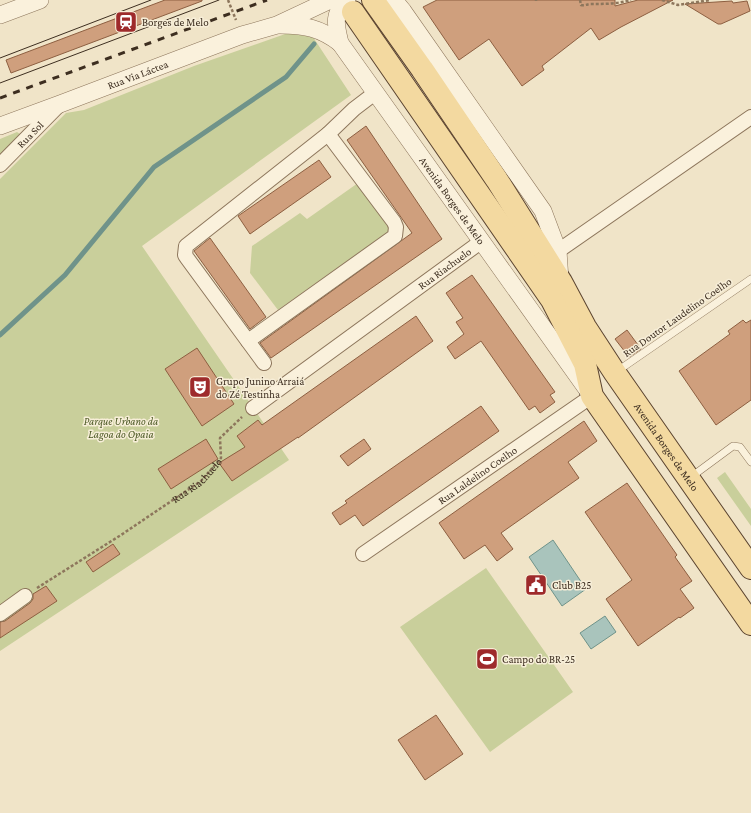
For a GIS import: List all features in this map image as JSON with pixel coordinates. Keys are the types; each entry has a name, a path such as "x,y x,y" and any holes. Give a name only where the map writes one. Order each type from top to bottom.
{"main road":[{"name":"Avenida Borges de Melo","path":"373,0 422,69 492,173 561,282 585,326 615,373 751,569"},
{"name":"Avenida Borges de Melo","path":"350,6 552,300 585,364 592,396 692,540 748,612"},
{"path":"692,540 736,579 746,580 751,576 751,569"}],"street":[{"path":"0,15 40,0"},
{"name":"Rua Via Láctea","path":"0,126 242,35 277,25 330,0"},
{"name":"Avenida Borges de Melo","path":"394,0 543,211 558,251 561,282"},
{"name":"Avenida Borges de Melo","path":"350,6 342,5 335,24 340,43 592,396"},
{"name":"Rua Via Láctea","path":"277,25 308,27 324,32 340,43"},
{"path":"264,363 185,255 186,246 328,134 354,109 375,93"},
{"name":"Rua Sol","path":"0,165 60,104"},
{"path":"558,251 751,117"},
{"path":"248,341 395,236 396,227 394,222 328,134"},
{"name":"Rua Riachuelo","path":"253,408 482,242"},
{"name":"Rua Laldelino Coelho","path":"363,554 592,396"},
{"path":"0,614 25,596"}],"lane":[{"name":"Rua Doutor Laudelino Coelho","path":"615,373 751,279"},
{"path":"688,478 733,446 740,447 751,462"}],"path":[{"path":"228,0 242,35"},
{"path":"580,0 581,5 584,6 589,4 599,5 631,0"},
{"path":"662,0 678,5 710,0"},
{"name":"Rua Riachuelo","path":"25,596 121,535 201,481 222,458 220,438 253,408"}],"green space":[{"name":"Parque Urbano da Lagoa do Opaia","path":"288,33 313,37 351,95 142,246 289,460 0,651 0,179 66,113 84,110 194,66"},
{"path":"17,132 20,134 19,137 0,155 0,139"},
{"path":"358,183 392,229 278,310 250,273 252,246 300,213 307,219"},
{"path":"725,472 751,509 751,526 717,478"},
{"name":"Campo do BR-25","path":"486,568 573,692 490,752 400,627"}],"water":[{"path":"553,540 586,589 562,606 529,557"},
{"path":"605,616 616,632 591,649 580,633"}],"building":[{"name":"Borges de Melo","path":"165,0 202,1 11,73 6,60"},
{"path":"437,0 615,0 615,6 638,0 673,0 599,40 591,28 542,66 544,70 522,86 489,39 459,60 423,7"},
{"path":"732,1 733,3 747,1 750,11 721,24 718,24 685,4"},
{"path":"366,126 442,239 271,358 260,343 412,233 347,140"},
{"path":"319,160 331,177 250,234 238,216"},
{"path":"210,238 266,317 250,329 194,251"},
{"path":"472,275 555,392 550,395 555,402 540,413 535,406 529,410 481,341 455,359 447,347 464,334 456,322 463,318 446,293"},
{"path":"416,316 433,341 298,438 232,481 219,463 245,447 237,436 258,420 262,425"},
{"path":"743,320 746,323 751,320 751,400 716,425 679,371 730,334 728,331"},
{"path":"627,330 641,349 629,357 615,339"},
{"name":"Grupo Junino Arraiá do Zé Testinha","path":"197,348 234,404 202,426 165,369"},
{"path":"481,406 499,431 363,526 355,515 340,525 332,513 347,503 345,501"},
{"path":"584,421 597,441 568,462 579,478 501,533 513,549 497,561 485,545 464,559 439,523"},
{"path":"206,439 218,459 171,489 158,469"},
{"path":"364,439 371,449 348,466 340,456"},
{"path":"627,483 677,555 675,557 692,581 680,589 694,608 638,646 606,599 632,580 585,512"},
{"path":"113,544 120,554 93,572 86,562"},
{"path":"46,586 57,601 0,638 0,622 5,621 30,603 33,599 33,594"},
{"path":"436,715 463,754 425,780 398,740"}],"waterway":[{"path":"0,335 65,275 154,167 286,77 314,44"}],"tram line":[{"path":"0,58 151,0"},
{"path":"0,83 219,0"}],"railway":[{"path":"0,98 267,0"}],"place":[{"name":"Borges de Melo","path":"126,22"},
{"name":"Grupo Junino Arraiá do Zé Testinha","path":"200,387"},
{"name":"Club B25","path":"536,585"},
{"name":"Campo do BR-25","path":"487,659"}]}
